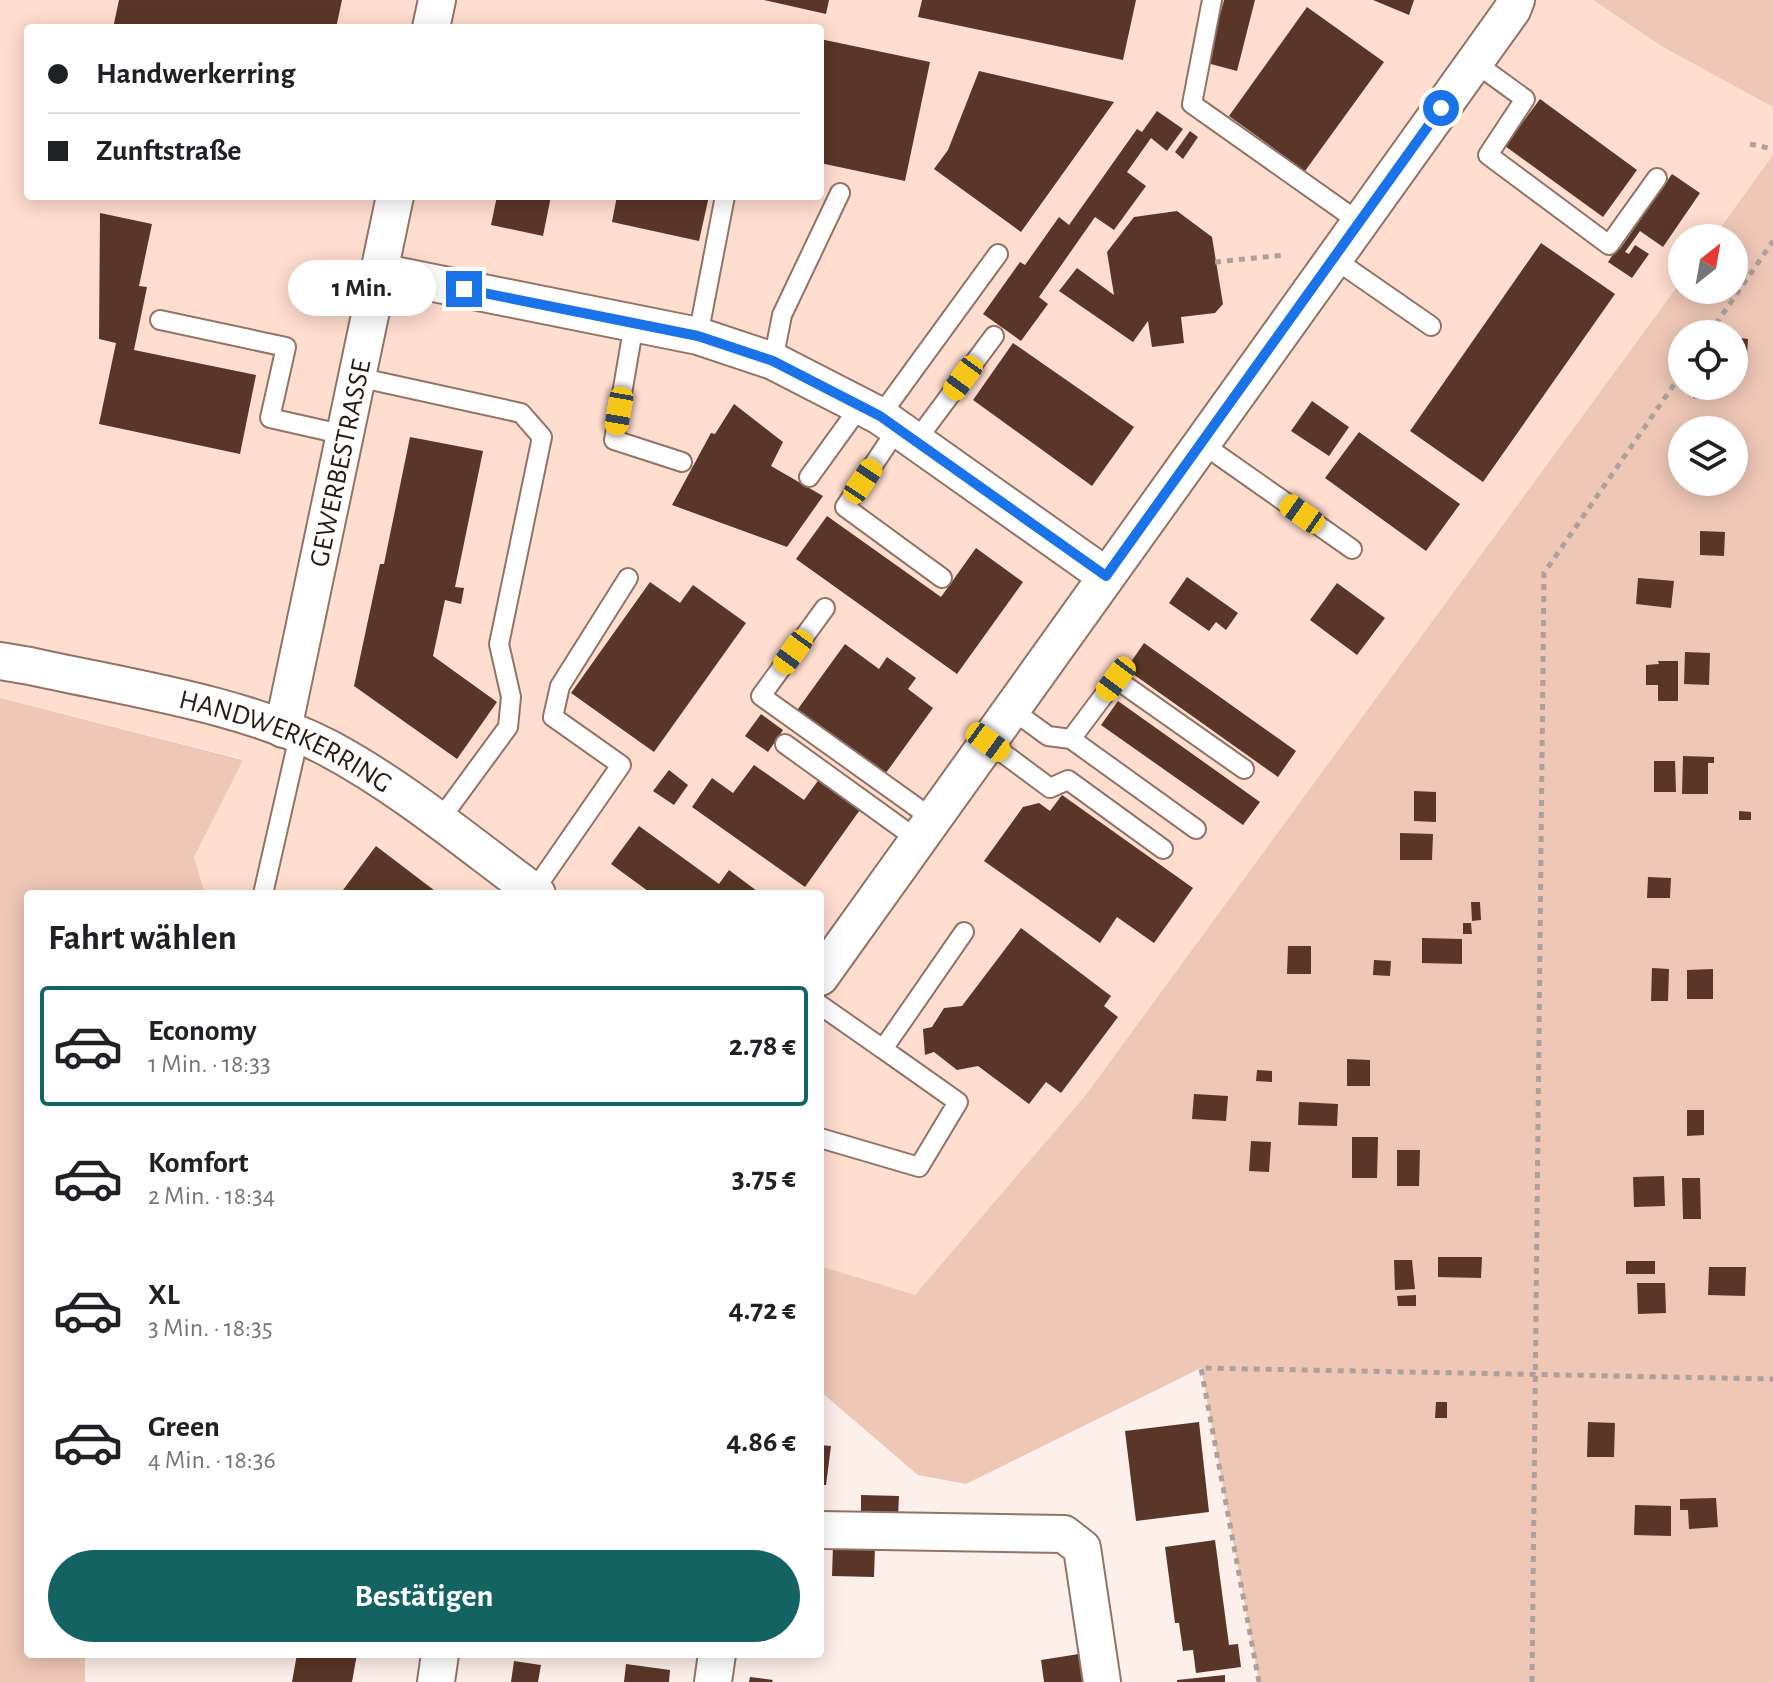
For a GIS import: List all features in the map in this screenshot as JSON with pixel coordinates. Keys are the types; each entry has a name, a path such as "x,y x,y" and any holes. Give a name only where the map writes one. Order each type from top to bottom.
{"street":[{"path":"432,24 437,0"},
{"path":"824,971 1516,0"},
{"name":"GEWERBESTRASSE","path":"291,732 345,435 394,200"},
{"path":"379,272 698,336 773,361 889,423 1106,576"},
{"name":"HANDWERKERRING","path":"0,661 228,710 327,747 439,821 531,890"},
{"path":"824,1530 1064,1534 1082,1548 1102,1682"},
{"path":"436,1682 439,1658"},
{"path":"713,1682 716,1658"}],"lane":[{"path":"1212,0 1192,104 1359,222"},
{"path":"1474,62 1525,99 1488,155 1609,245 1657,178"},
{"path":"773,361 782,315 840,193"},
{"path":"698,336 724,200"},
{"path":"942,578 845,507 889,423 998,254"},
{"path":"1333,258 1431,326"},
{"path":"160,320 286,347 270,418 345,435"},
{"path":"634,324 614,440 682,462"},
{"path":"809,477 889,423 994,336"},
{"path":"357,377 521,413 542,437 499,644 511,697 508,727 439,821"},
{"path":"1201,443 1352,549"},
{"path":"537,890 621,765 553,717 560,686 628,578"},
{"path":"825,608 761,696 925,829"},
{"path":"1071,739 1116,679 1244,769"},
{"path":"1011,709 1048,736 1071,739 1196,829"},
{"path":"264,890 291,732"},
{"path":"988,742 1050,788 1068,780 1163,849"},
{"path":"785,744 925,829"},
{"path":"883,1049 964,932"},
{"path":"824,1008 958,1102 919,1167 824,1139"}],"path":[{"path":"1750,144 1773,149"},
{"path":"1719,320 1773,241"},
{"path":"1215,262 1285,255"},
{"path":"1532,1682 1544,573 1668,393"},
{"path":"1259,1682 1201,1368 1773,1379"}],"shaded area":[{"path":"0,0 1593,0 1663,47 1773,107 1773,155 1723,224 1668,224 1668,299 1085,1096 915,1296 824,1267 824,890 204,890 194,857 243,759 0,698"},
{"path":"1593,0 1773,0 1773,107 1663,47"},
{"path":"1773,155 1773,1682 1259,1682 1201,1368 966,1484 918,1475 824,1394 824,1267 915,1295 1085,1096 1668,299 1668,304 1748,304 1748,224 1723,224"},
{"path":"0,698 243,760 194,857 204,890 24,890 24,1658 85,1658 85,1682 0,1682"}],"building":[{"path":"119,0 342,0 337,24 114,24"},
{"path":"764,0 829,0 826,14"},
{"path":"922,0 1136,0 1123,60 918,17"},
{"path":"1224,0 1255,0 1237,71 1207,63"},
{"path":"1373,0 1414,0 1409,15"},
{"path":"1307,7 1384,62 1305,171 1229,116"},
{"path":"824,40 930,62 905,181 824,164"},
{"path":"979,71 1114,102 1021,232 934,169 948,150"},
{"path":"1540,99 1637,170 1603,217 1505,146"},
{"path":"1157,111 1183,129 1167,151 1151,138 1127,172 1146,186 1114,230 1095,217 1039,297 1048,304 1021,341 983,314 1020,262 1025,265 1059,217 1069,225 1137,129 1142,132"},
{"path":"1190,131 1198,137 1183,159 1175,152"},
{"path":"1672,174 1700,193 1679,224 1668,224 1668,240 1663,247 1640,231 1625,252 1629,254 1635,245 1649,254 1632,278 1608,262 1618,247 1620,249"},
{"path":"496,200 550,200 543,236 491,225"},
{"path":"616,200 708,200 699,241 612,222"},
{"path":"1177,211 1212,237 1223,304 1215,313 1181,317 1184,343 1152,347 1148,321 1133,342 1059,291 1077,268 1114,295 1107,252 1134,217"},
{"path":"100,213 152,224 139,286 147,287 134,350 256,375 240,454 99,424 116,343 99,339"},
{"path":"1541,243 1615,294 1483,482 1410,431"},
{"path":"1013,343 1134,427 1092,486 973,400"},
{"path":"1312,401 1349,427 1329,456 1291,431"},
{"path":"734,404 783,442 771,466 823,496 787,547 672,505 711,433 715,434"},
{"path":"1359,432 1460,504 1426,551 1325,478"},
{"path":"410,437 483,451 455,587 464,588 461,604 445,600 433,656 497,702 457,759 354,686 380,564 384,564"},
{"path":"827,516 941,597 976,548 1023,582 957,674 796,559"},
{"path":"1700,531 1725,532 1724,556 1700,555"},
{"path":"1187,577 1238,613 1226,630 1216,622 1209,631 1169,603"},
{"path":"1638,578 1674,581 1671,608 1636,604"},
{"path":"650,582 680,603 693,585 746,623 654,752 571,693"},
{"path":"1337,583 1385,618 1357,655 1310,620"},
{"path":"1144,643 1296,751 1278,777 1126,669"},
{"path":"845,644 879,669 887,657 916,678 908,689 933,708 883,777 795,713"},
{"path":"1685,652 1710,653 1709,685 1684,684"},
{"path":"1658,661 1678,661 1678,701 1658,701 1658,685 1646,685 1646,665 1659,664"},
{"path":"1118,701 1260,802 1243,825 1101,725"},
{"path":"761,714 783,730 768,752 745,736"},
{"path":"1683,756 1714,757 1714,763 1708,763 1708,794 1682,794"},
{"path":"1654,761 1675,761 1676,792 1654,792"},
{"path":"754,765 804,800 820,778 862,807 805,887 692,807 712,778 733,793"},
{"path":"669,770 688,785 674,805 653,791"},
{"path":"1414,791 1436,792 1436,822 1414,821"},
{"path":"1062,795 1193,888 1154,943 1117,917 1100,943 984,861 1023,807 1039,803 1050,811"},
{"path":"1739,811 1751,812 1751,820 1739,820"},
{"path":"639,826 719,884 729,870 756,890 647,890 611,864"},
{"path":"1400,833 1433,834 1432,860 1400,860"},
{"path":"376,846 434,890 343,890"},
{"path":"1648,877 1671,878 1670,898 1647,898"},
{"path":"1471,902 1480,902 1481,920 1472,921"},
{"path":"1463,923 1471,923 1472,934 1463,934"},
{"path":"1021,928 1111,996 1104,1006 1118,1017 1061,1093 1046,1082 1029,1104 978,1066 957,1070 934,1052 925,1055 923,1029 932,1027 944,1008 962,1006"},
{"path":"1422,938 1462,939 1462,964 1422,963"},
{"path":"1288,946 1311,946 1311,974 1287,974"},
{"path":"1374,960 1391,961 1390,976 1373,975"},
{"path":"1652,968 1669,969 1668,1001 1651,1001"},
{"path":"1713,969 1713,999 1687,999 1687,970"},
{"path":"1347,1059 1370,1060 1370,1086 1347,1086"},
{"path":"1257,1070 1272,1071 1272,1082 1256,1081"},
{"path":"1194,1094 1228,1096 1226,1121 1192,1119"},
{"path":"1299,1102 1338,1104 1337,1126 1298,1125"},
{"path":"1687,1110 1704,1110 1704,1135 1687,1136"},
{"path":"1352,1137 1378,1137 1377,1178 1352,1178"},
{"path":"1251,1141 1271,1142 1269,1172 1249,1171"},
{"path":"1397,1150 1420,1150 1419,1186 1397,1186"},
{"path":"1664,1176 1665,1206 1634,1207 1633,1177"},
{"path":"1682,1178 1700,1178 1701,1219 1683,1219"},
{"path":"1438,1257 1482,1257 1481,1278 1438,1277"},
{"path":"1394,1260 1412,1260 1415,1289 1395,1290"},
{"path":"1626,1261 1655,1261 1655,1274 1626,1274"},
{"path":"1709,1267 1746,1267 1745,1296 1708,1295"},
{"path":"1637,1283 1665,1283 1666,1313 1638,1314"},
{"path":"1416,1295 1416,1306 1398,1306 1397,1296"},
{"path":"1436,1402 1447,1402 1447,1418 1435,1418"},
{"path":"1199,1422 1209,1512 1136,1521 1125,1431"},
{"path":"1588,1422 1615,1423 1614,1457 1587,1457"},
{"path":"824,1445 831,1446 824,1485"},
{"path":"861,1495 899,1496 898,1517 861,1516"},
{"path":"1716,1498 1718,1527 1689,1529 1688,1510 1680,1510 1680,1499"},
{"path":"1635,1505 1671,1506 1671,1536 1634,1535"},
{"path":"1215,1540 1229,1645 1238,1644 1241,1667 1196,1673 1193,1650 1183,1651 1179,1623 1175,1623 1165,1547"},
{"path":"833,1545 875,1546 874,1577 832,1576"},
{"path":"1079,1654 1083,1682 1044,1682 1041,1660"},
{"path":"296,1658 356,1658 352,1682 292,1682"},
{"path":"514,1661 541,1665 538,1682 511,1682"},
{"path":"626,1664 670,1670 669,1682 624,1682"},
{"path":"1225,1675 1225,1682 1177,1682 1177,1680"},
{"path":"750,1677 773,1680 749,1682"}],"route":[{"path":"464,289 698,336 773,361 880,416 1106,576 1441,108"}]}
